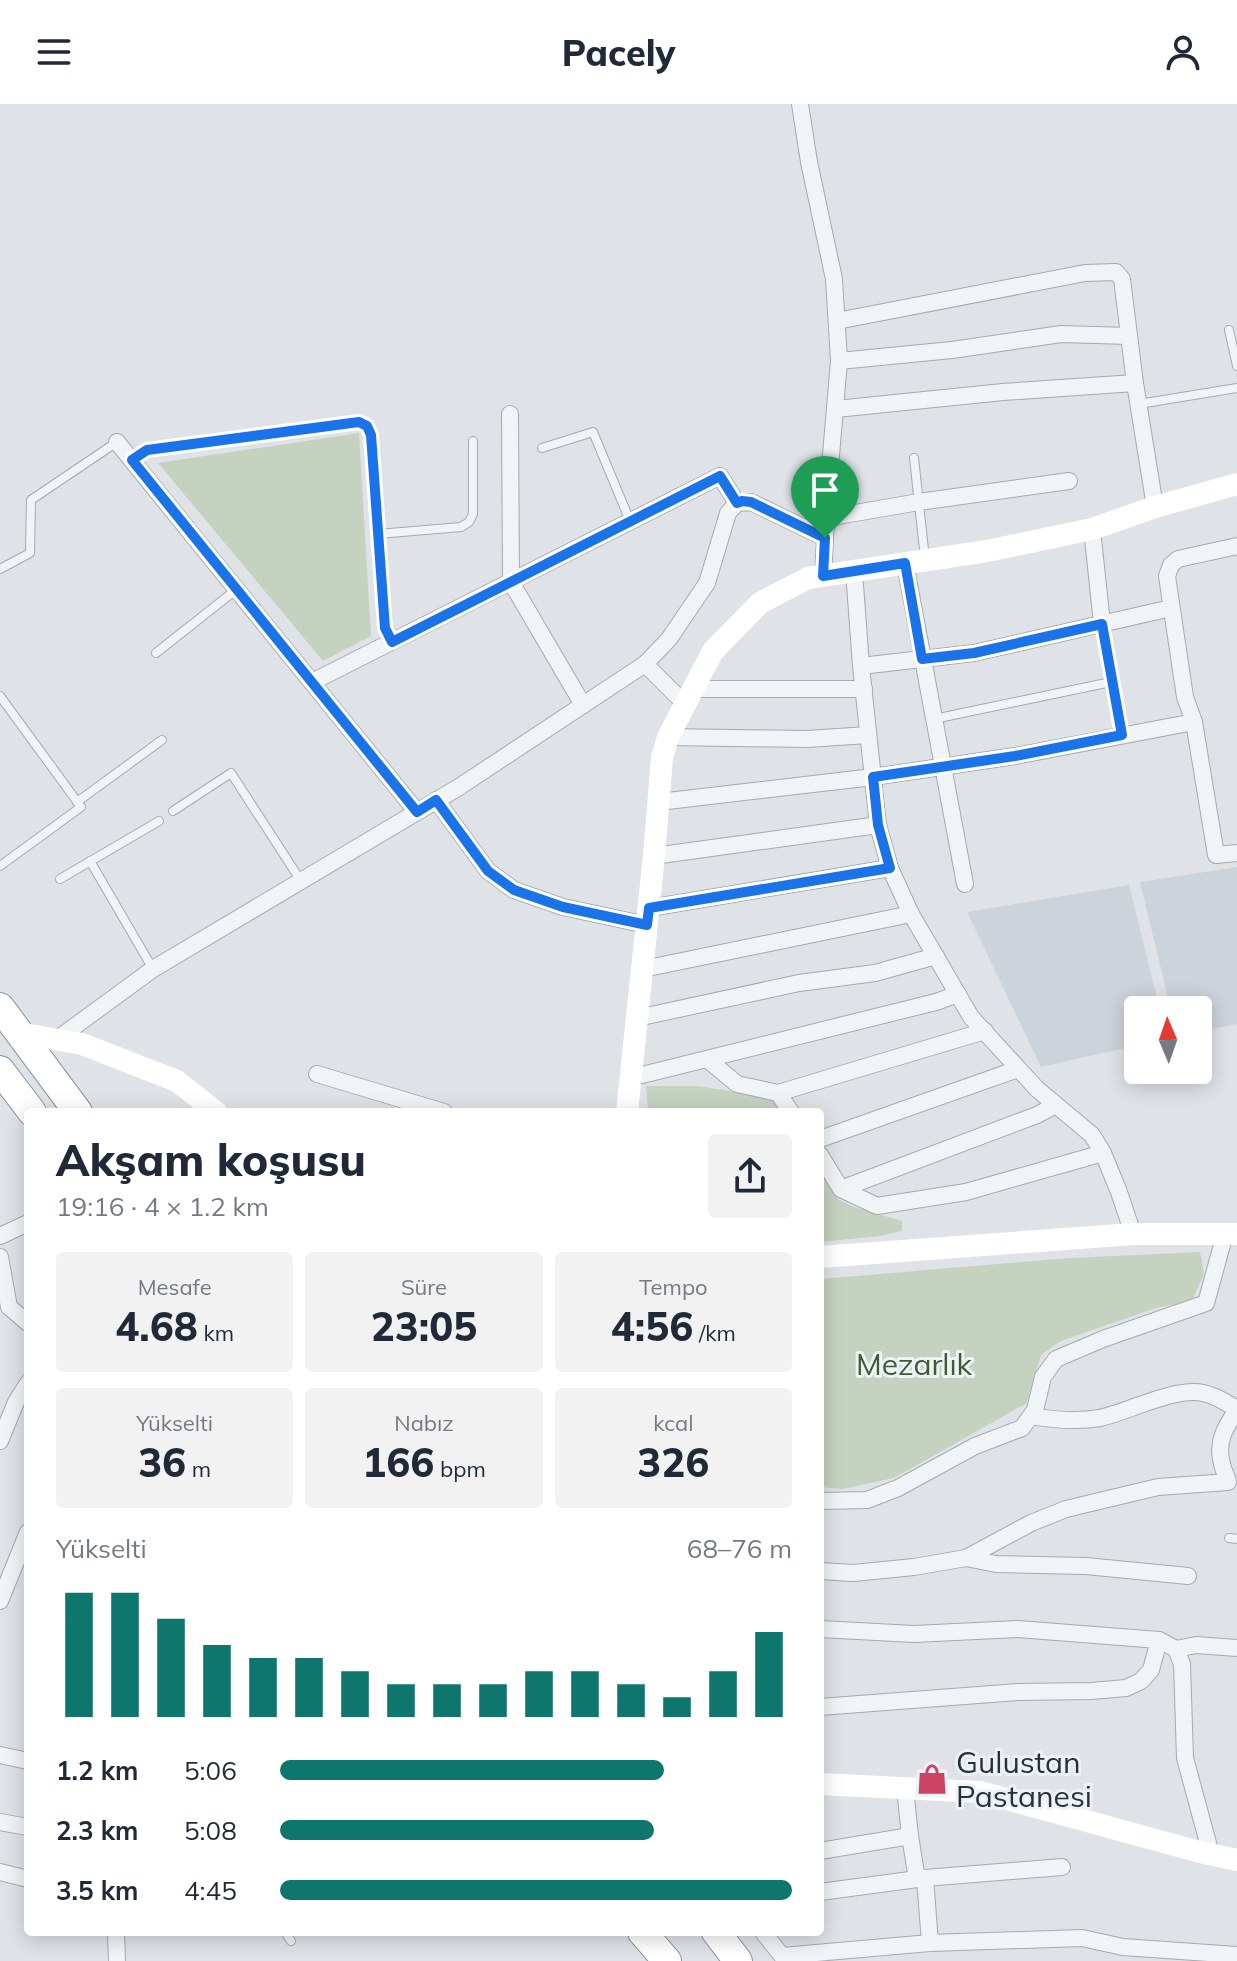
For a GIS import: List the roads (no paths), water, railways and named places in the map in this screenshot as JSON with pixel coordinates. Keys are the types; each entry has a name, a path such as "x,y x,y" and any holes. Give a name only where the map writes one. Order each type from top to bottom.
{"highway":[{"path":"0,1007 75,1108"},
{"path":"0,1070 29,1108"},
{"path":"645,1936 667,1961"},
{"path":"719,1936 738,1961"}],"street":[{"path":"800,104 834,279 839,361 823,576"},
{"path":"837,321 1085,273 1116,272 1122,279 1155,507"},
{"path":"839,361 952,350 1061,334 1129,336"},
{"path":"836,409 1003,392 1135,383"},
{"path":"510,414 511,582 583,705"},
{"path":"117,442 417,812"},
{"path":"312,682 720,476 737,503"},
{"path":"826,518 1069,481"},
{"path":"627,1108 662,758 668,737 713,651 760,603 808,578 987,551 1092,529 1237,484"},
{"path":"56,1040 153,969 417,812 645,664 669,639 707,583 728,513 737,503 751,502 825,538"},
{"path":"1092,529 1102,624"},
{"path":"1237,546 1183,558 1174,562 1167,576 1185,697 1194,722 1216,855 1237,853"},
{"path":"915,562 922,659 965,884"},
{"path":"854,571 878,825 890,868 911,914 971,1017 1037,1089 1092,1135 1103,1153 1133,1234"},
{"path":"861,666 974,653 1171,608"},
{"path":"645,664 678,697 864,689"},
{"path":"659,802 942,767 1194,722"},
{"path":"668,737 807,739 868,735"},
{"path":"436,800 488,871 514,890 563,907 648,916 890,868"},
{"path":"654,856 878,825"},
{"path":"643,969 911,914"},
{"path":"637,1018 799,983 875,973 936,956"},
{"path":"642,1075 958,994"},
{"path":"707,1059 737,1084 778,1093 985,1031"},
{"path":"18,1033 82,1044 177,1081 211,1108"},
{"path":"824,1138 1018,1069"},
{"path":"317,1074 431,1108"},
{"path":"778,1093 788,1108"},
{"path":"841,1189 1037,1115 1056,1105"},
{"path":"824,1161 841,1189 877,1206 966,1192 1103,1153"},
{"path":"0,1236 24,1225"},
{"path":"824,1257 1133,1234 1231,1234 1206,1303 1056,1359 1043,1377 1035,1410 1022,1428 975,1446 898,1488 867,1500 824,1501"},
{"path":"0,1257 5,1313 24,1321"},
{"path":"0,1441 24,1389"},
{"path":"824,1571 853,1573 966,1558 1031,1523 1066,1509 1158,1487 1228,1482 1220,1460 1220,1442 1225,1427 1237,1410 1204,1393 1187,1393 1099,1418 1057,1421 1031,1416"},
{"path":"0,1601 24,1542"},
{"path":"966,1558 996,1564 1086,1566 1188,1576"},
{"path":"824,1629 914,1634 1018,1629 1159,1640 1176,1649 1196,1645 1237,1648"},
{"path":"824,1707 1018,1692 1126,1688 1141,1681 1151,1670 1159,1640"},
{"path":"1176,1649 1182,1664 1185,1758 1211,1854"},
{"path":"0,1755 24,1760"},
{"path":"824,1784 981,1792 1237,1860"},
{"path":"905,1788 910,1836 921,1879 930,1943"},
{"path":"0,1822 24,1826"},
{"path":"824,1850 910,1836"},
{"path":"824,1891 921,1879 1062,1867"},
{"path":"0,1872 24,1878"},
{"path":"116,1936 117,1961"},
{"path":"766,1936 784,1959 930,1943 1082,1938 1123,1947 1237,1955"}],"lane":[{"path":"1229,330 1237,366"},
{"path":"1138,404 1237,388"},
{"path":"132,460 147,450 359,422 367,426 371,435 385,628 392,642"},
{"path":"542,448 593,432 630,521"},
{"path":"378,534 461,527 469,522 473,514 473,441"},
{"path":"0,569 30,553 31,500 117,442"},
{"path":"914,458 919,502 915,562"},
{"path":"156,653 237,589"},
{"path":"1102,624 1122,735"},
{"path":"933,719 1111,682"},
{"path":"0,696 81,807 0,866"},
{"path":"77,802 162,740"},
{"path":"173,811 231,773 302,882"},
{"path":"60,879 159,821"},
{"path":"90,861 153,969"},
{"path":"288,1936 291,1941"}],"place":[{"name":"Gulustan Pastanesi","path":"932,1779"}],"park label":[{"name":"Mezarlık","path":"914,1364"}]}
